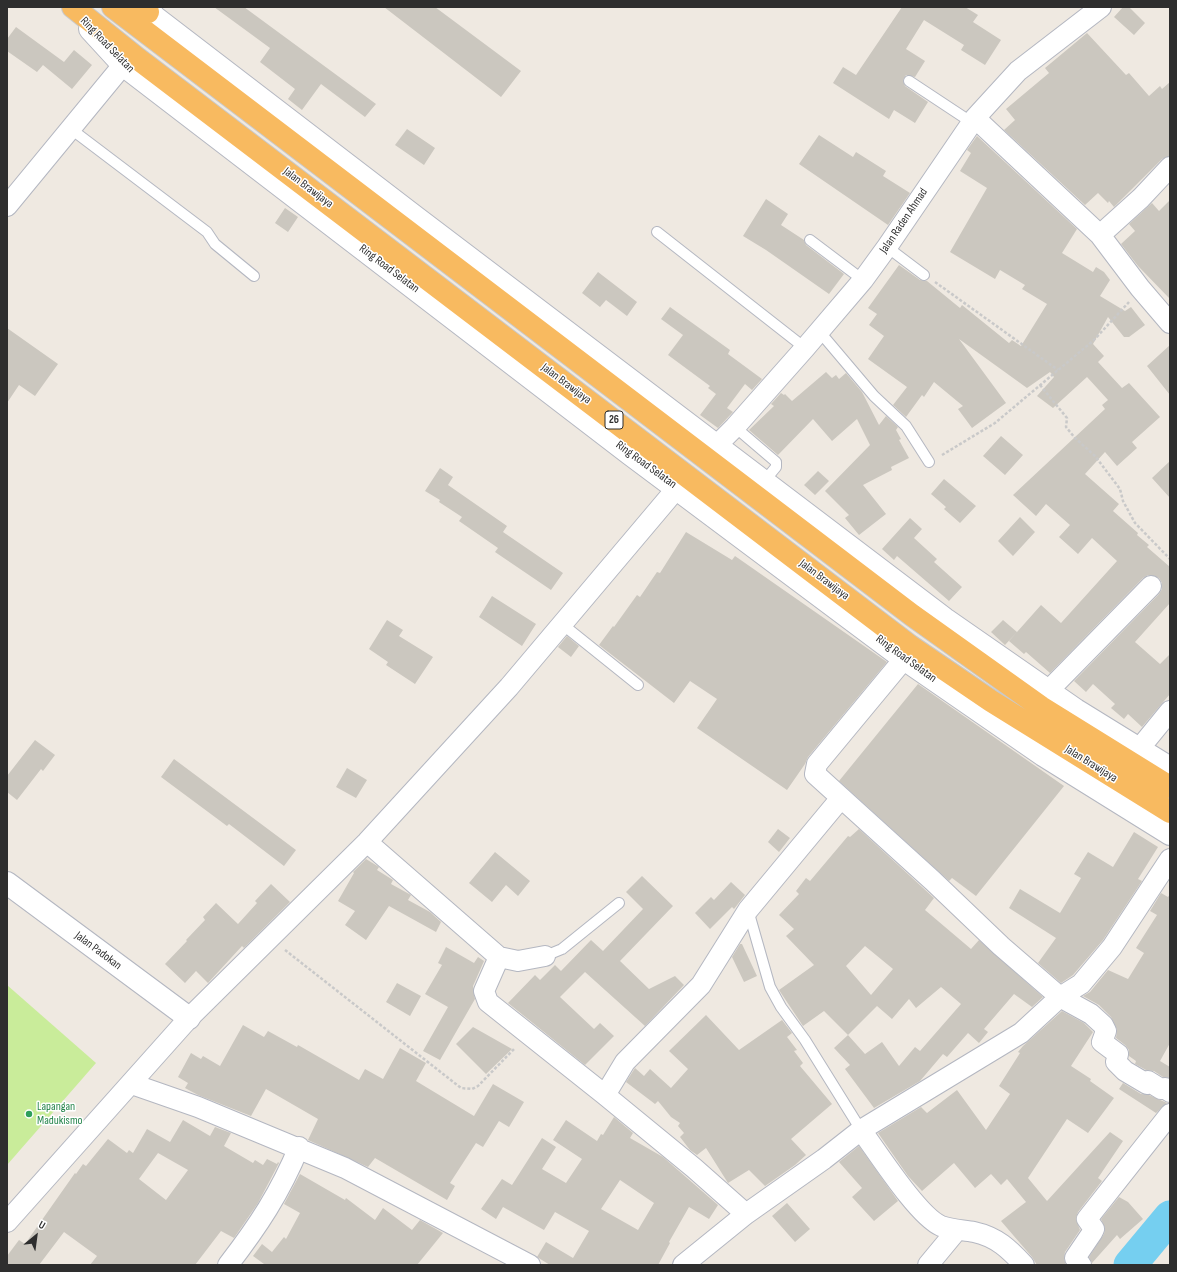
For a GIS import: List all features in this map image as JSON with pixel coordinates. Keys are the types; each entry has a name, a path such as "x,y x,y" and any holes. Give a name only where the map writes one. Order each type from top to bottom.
{"highway":[{"name":"Jalan Brawijaya","path":"72,7 635,447 910,646 997,705 1170,812"},
{"name":"Jalan Brawijaya","path":"113,7 759,488 912,614 1041,707 1170,787"}],"street":[{"name":"Ring Road Selatan","path":"72,7 123,65 635,447 677,488 904,659 1043,755 1170,834"},
{"name":"Jalan Raden Ahmad","path":"716,446 735,427 805,348 862,280 892,251 981,126 1018,71 1101,7"},
{"path":"147,8 716,446 759,488 1048,691 1170,768"},
{"path":"7,206 123,65"},
{"path":"981,126 1100,235 1140,288 1170,323"},
{"path":"1100,235 1141,198 1170,167"},
{"path":"7,1222 132,1084 189,1018 367,842 509,687 677,488"},
{"path":"1048,691 1151,586"},
{"path":"904,659 816,766 814,772 817,777 933,881 1001,946 1060,997 1091,1014 1103,1025 1106,1032 1102,1042 1118,1054 1116,1062 1125,1071 1147,1084 1148,1081 1161,1089 1165,1088 1170,1092"},
{"path":"1139,748 1170,711"},
{"path":"606,1095 625,1062 701,985 748,910 841,798"},
{"path":"367,842 499,957 518,961 545,956"},
{"path":"683,1265 746,1214 824,1159 861,1130 1021,1033 1060,997 1081,984 1112,947 1170,859"},
{"name":"Jalan Padokan","path":"7,883 189,1018"},
{"path":"499,957 484,991 485,997 493,1007 606,1095 694,1168 746,1214"},
{"path":"132,1084 299,1147 345,1168 518,1262"},
{"path":"1081,1265 1075,1258 1094,1229 1087,1219 1170,1114"},
{"path":"861,1130 929,1218 941,1226 984,1235 1002,1242 1024,1265"},
{"path":"228,1265 263,1219 282,1185 299,1147"},
{"path":"928,1265 957,1230"}],"lane":[{"path":"909,81 981,126"},
{"path":"71,129 206,232 215,244 254,276"},
{"path":"657,232 805,348"},
{"path":"810,240 862,280"},
{"path":"892,251 924,275"},
{"path":"819,331 874,396 906,426 929,462"},
{"path":"735,427 776,462 776,467 759,488"},
{"path":"562,624 638,685"},
{"path":"545,956 562,949 619,903"},
{"path":"748,910 770,987 781,1007 805,1040 861,1130"}],"path":[{"path":"924,275 1058,370"},
{"path":"929,462 950,451 995,423 1102,333 1140,288"},
{"path":"1040,385 1067,418 1066,427 1109,472 1120,489 1123,501 1135,523 1170,559"},
{"path":"270,939 461,1088 472,1089 478,1086 528,1035"}],"green space":[{"name":"Lapangan Madukismo","path":"7,985 96,1063 7,1165"}],"building":[{"path":"214,7 244,7 376,104 365,117 321,84 302,110 288,99 295,89 260,62 270,48"},
{"path":"384,7 435,7 521,71 501,97"},
{"path":"902,7 965,7 978,15 973,22 1001,40 985,65 961,50 964,45 924,20 906,49 925,61 915,77 906,75 903,80 905,86 928,102 915,123 894,110 889,119 833,83 843,67 856,75"},
{"path":"1123,7 1129,7 1145,23 1134,35 1114,17"},
{"path":"16,27 64,62 74,50 92,65 72,89 43,65 37,72 7,51 7,39"},
{"path":"1087,33 1126,75 1129,73 1149,96 1160,86 1162,89 1170,82 1170,156 1162,159 1114,207 1109,201 1108,203 1098,193 1085,205 1004,130 1015,120 1006,109 1049,73 1045,68"},
{"path":"407,129 435,148 424,165 395,145"},
{"path":"819,135 853,157 856,152 886,171 883,176 910,193 888,225 799,164"},
{"path":"977,136 1077,229 1062,253 1093,272 1096,267 1104,272 1110,280 1100,296 1125,311 1131,307 1145,325 1129,337 1124,337 1108,317 1093,344 1104,356 1098,362 1122,388 1129,383 1160,417 1132,442 1137,448 1117,466 1105,452 1085,474 1119,504 1113,511 1138,533 1137,535 1149,545 1147,547 1170,567 1170,603 1135,642 1160,664 1170,654 1170,694 1142,727 1128,714 1124,719 1111,708 1115,704 1093,684 1086,692 1074,681 1159,594 1162,589 1162,583 1159,578 1148,575 1143,578 1050,673 1026,652 1024,654 1009,641 1041,605 1061,623 1117,561 1092,538 1078,554 1059,537 1070,525 1046,504 1036,516 1013,495 1105,409 1102,405 1108,400 1087,377 1053,408 1037,396 1054,377 1050,372 1027,388 959,339 1006,403 972,428 958,409 963,406 934,382 924,397 922,395 906,417 893,405 907,387 868,359 884,336 869,325 877,314 868,308 899,265 920,280 927,281 960,308 962,305 1009,343 1012,340 1021,346 1047,304 1022,289 1025,285 1000,270 995,279 950,252 987,188 960,171 971,153 967,150"},
{"path":"766,199 788,214 781,225 804,240 806,245 844,274 829,294 766,250 743,236"},
{"path":"1170,200 1170,299 1138,266 1121,244 1135,231 1129,224 1152,203 1159,211"},
{"path":"285,208 298,217 288,232 275,223"},
{"path":"598,272 637,302 627,316 606,300 600,307 582,293"},
{"path":"670,307 730,350 728,354 762,379 752,390 745,384 727,408 733,412 718,428 700,415 716,394 708,388 710,386 668,355 683,335 661,319"},
{"path":"7,328 58,364 35,396 19,385 7,403"},
{"path":"1170,345 1170,395 1147,366"},
{"path":"826,372 832,378 836,375 839,379 846,373 862,392 879,425 886,416 898,427 896,430 901,439 899,440 909,458 891,467 892,470 863,485 886,514 859,535 845,518 849,515 825,491 870,445 857,419 832,441 813,419 778,455 749,430 774,406 771,404 781,393 784,395 785,394 792,401"},
{"path":"1001,436 1023,455 1005,475 983,456"},
{"path":"1170,461 1170,498 1152,478"},
{"path":"440,468 453,477 448,485 507,526 503,532 563,573 551,590 495,552 498,548 459,521 462,517 439,502 440,500 425,491"},
{"path":"818,471 829,481 815,495 804,485"},
{"path":"944,479 976,506 960,523 944,509 946,507 931,494"},
{"path":"1020,517 1035,532 1013,556 998,541"},
{"path":"910,518 922,529 914,538 937,559 934,562 962,587 949,601 897,556 894,560 882,549"},
{"path":"686,532 732,560 735,556 887,662 808,757 805,764 787,790 697,728 717,699 690,681 674,703 599,645 637,595 640,597 657,572 660,573"},
{"path":"492,596 536,624 522,646 479,617"},
{"path":"387,620 403,630 399,636 433,657 415,684 386,665 388,662 369,649"},
{"path":"1003,620 1017,632 1005,645 991,632"},
{"path":"567,636 579,646 571,657 558,647"},
{"path":"918,684 1064,786 976,896 952,878 949,881 839,781"},
{"path":"35,740 55,755 43,771 41,769 17,800 7,792 7,776"},
{"path":"174,759 296,850 284,866 229,824 227,826 161,777"},
{"path":"347,768 367,780 356,798 336,787"},
{"path":"778,829 790,838 779,852 768,842"},
{"path":"859,829 934,898 925,910 971,949 979,940 1043,997 1032,1007 1014,994 984,1029 988,1032 979,1043 968,1033 947,1057 943,1054 920,1081 874,1108 845,1069 850,1065 834,1048 848,1035 824,1011 803,1026 779,990 814,965 786,936 794,929 779,915 799,894 796,891 806,878 810,881 848,836 850,837","holes":["865,946 893,969 871,995 846,966","941,987 961,1004 920,1051 915,1047 899,1066 882,1042 865,1054 848,1035 877,1006 892,1019 909,999 916,1008"]},
{"path":"1134,832 1158,847 1138,879 1142,881 1103,940 1073,975 1061,983 1038,963 1056,938 1009,908 1020,889 1060,913 1081,878 1074,874 1088,852 1113,867"},
{"path":"495,852 530,881 518,896 506,885 492,902 469,883"},
{"path":"366,859 379,867 377,870 393,880 391,884 411,895 408,900 430,912 441,922 436,932 389,906 366,940 345,925 355,911 338,901 354,873 353,872"},
{"path":"642,876 673,906 620,961 649,989 675,976 684,985 645,1026 585,972 560,997 594,1029 600,1023 614,1036 585,1065 508,1003 535,975 540,980 555,965 561,971 591,940 603,951 643,909 626,892"},
{"path":"731,882 745,895 734,909 732,907 710,929 695,913 711,897 714,900"},
{"path":"271,884 290,902 244,948 242,946 208,983 196,971 185,983 165,964 205,920 203,917 216,903 238,924 257,903 255,901"},
{"path":"1161,893 1168,897 1170,894 1170,1043 1160,1061 1170,1067 1170,1078 1163,1077 1154,1071 1146,1070 1135,1064 1136,1061 1129,1056 1129,1050 1116,1038 1117,1030 1111,1017 1099,1005 1083,996 1090,992 1108,970 1128,979 1144,953 1136,948 1157,915 1150,911"},
{"path":"740,944 742,944 757,976 744,982 732,957"},
{"path":"446,947 474,963 478,957 484,961 473,986 475,999 440,1060 423,1051 448,1007 425,994 442,965 438,963"},
{"path":"397,983 421,996 410,1016 386,1002"},
{"path":"1062,1011 1084,1023 1093,1032 1071,1066 1091,1079 1090,1081 1114,1098 1088,1133 1067,1119 1028,1178 1047,1201 1110,1132 1123,1141 1098,1178 1102,1181 1078,1212 1076,1219 1080,1230 1065,1252 1064,1259 1066,1265 1037,1265 1001,1221 1026,1202 1007,1179 1001,1185 991,1174 975,1188 954,1163 922,1191 908,1176 878,1133 921,1107 927,1113 957,1090 986,1130 1010,1094 999,1086 1020,1053 1018,1052"},
{"path":"706,1015 739,1050 782,1020 792,1033 787,1037 797,1050 794,1051 803,1063 800,1066 832,1104 791,1139 806,1155 795,1165 765,1186 749,1170 728,1183 706,1148 697,1155 690,1150 680,1137 684,1133 678,1126 680,1123 671,1117 658,1101 655,1104 626,1082 635,1068 644,1076 650,1069 671,1088 688,1069 669,1051"},
{"path":"243,1025 264,1037 268,1031 297,1047 298,1045 359,1080 365,1069 383,1079 400,1048 426,1063 416,1081 474,1116 493,1084 524,1102 509,1127 499,1121 483,1147 476,1143 450,1183 455,1186 447,1200 375,1158 368,1167 308,1140 318,1119 266,1089 251,1116 198,1095 185,1088 188,1083 178,1077 191,1053 201,1059 203,1056 220,1066"},
{"path":"473,1027 512,1049 486,1074 456,1044"},
{"path":"1123,1083 1141,1094 1149,1095 1167,1103 1156,1113 1119,1089"},
{"path":"614,1117 633,1133 630,1138 663,1157 718,1205 709,1219 689,1207 658,1265 550,1265 537,1257 546,1242 573,1258 589,1231 555,1212 544,1230 503,1207 496,1219 481,1209 502,1179 512,1185 542,1138 556,1147 542,1169 566,1183 582,1159 553,1140 566,1120 597,1141 601,1134 603,1135","holes":["620,1180 654,1203 638,1230 601,1209"]},
{"path":"183,1120 210,1136 215,1127 231,1133 224,1146 253,1163 255,1160 263,1165 267,1159 277,1164 278,1162 279,1163 258,1203 234,1238 221,1231 195,1265 90,1265 97,1256 64,1232 39,1265 7,1265 7,1256 19,1240 25,1244 75,1173 76,1174 83,1164 86,1166 108,1139 127,1153 129,1150 133,1153 147,1129 170,1142","holes":["158,1153 188,1170 166,1200 139,1179"]},
{"path":"859,1146 898,1201 874,1221 852,1197 862,1188 839,1162"},
{"path":"300,1174 345,1200 346,1198 375,1220 383,1208 412,1230 420,1220 443,1233 417,1265 263,1265 264,1264 253,1256 262,1244 272,1252 284,1237 286,1239 300,1213 284,1204"},
{"path":"1119,1197 1128,1202 1143,1219 1120,1239 1117,1235 1092,1263 1089,1257 1104,1234 1105,1228 1101,1219"},
{"path":"787,1203 810,1229 795,1242 772,1216"}],"waterway":[{"path":"1130,1265 1170,1217"}],"place":[{"name":"Lapangan Madukismo","path":"29,1114"}]}
